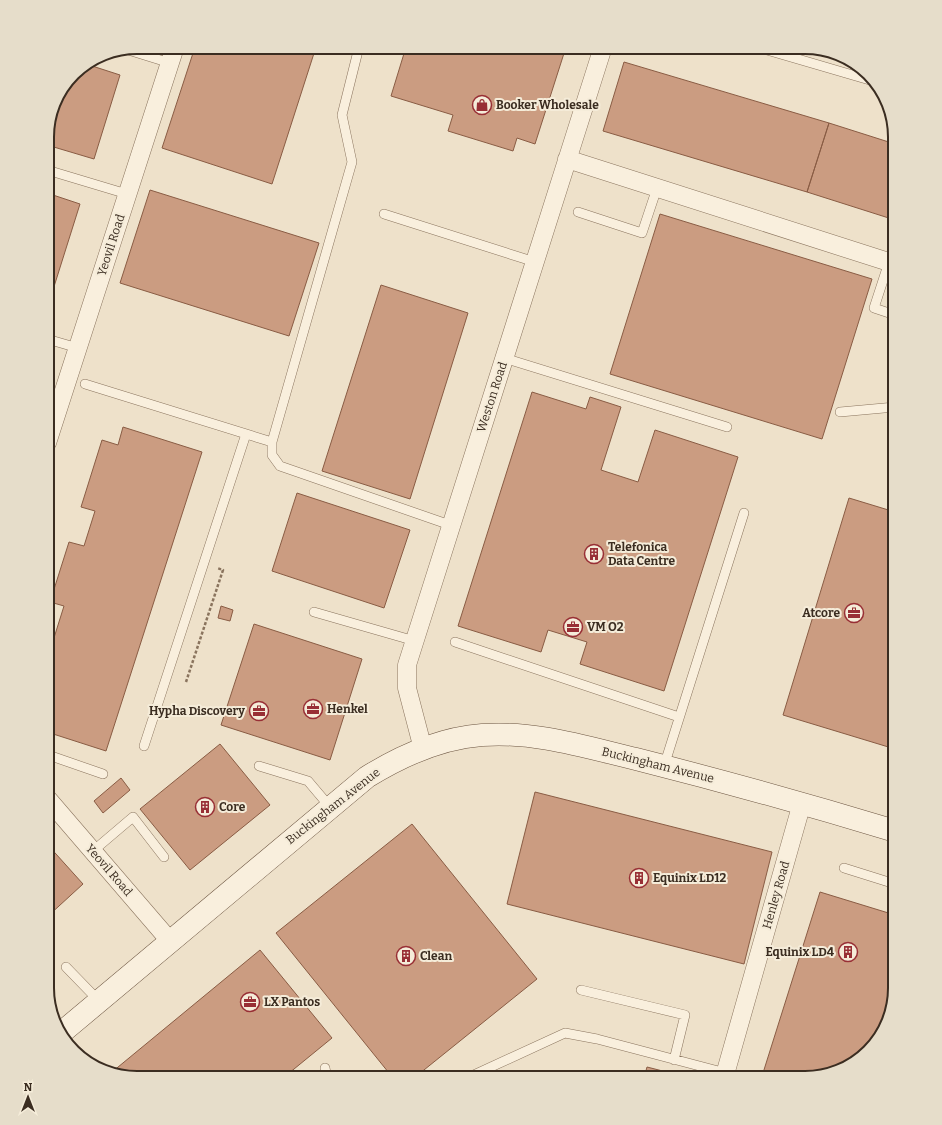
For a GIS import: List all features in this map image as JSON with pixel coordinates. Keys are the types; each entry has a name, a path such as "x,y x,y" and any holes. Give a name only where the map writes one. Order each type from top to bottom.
{"street":[{"name":"Weston Road","path":"423,749 407,688 406,677 414,641 601,54"},
{"name":"Yeovil Road","path":"54,422 173,55"},
{"path":"567,159 888,262"},
{"name":"Buckingham Avenue","path":"66,1029 366,777 389,764 423,749 461,738 481,735 532,736 558,740 709,777 888,829"},
{"name":"Henley Road","path":"726,1071 802,804"},
{"name":"Yeovil Road","path":"54,806 170,941"}],"lane":[{"path":"357,54 342,116 352,162 272,442 272,455 280,466 450,525"},
{"path":"781,54 863,78"},
{"path":"54,172 127,194"},
{"path":"578,212 642,233 657,188"},
{"path":"384,214 535,262"},
{"path":"888,273 874,308 888,313"},
{"path":"54,341 78,348"},
{"path":"504,358 727,427"},
{"path":"85,384 272,442"},
{"path":"840,412 888,408"},
{"path":"144,746 246,434"},
{"path":"664,766 744,513"},
{"path":"314,612 414,641"},
{"path":"455,642 680,717"},
{"path":"54,757 103,774"},
{"path":"259,766 308,782 330,807"},
{"path":"93,851 133,817 164,857"},
{"path":"844,868 888,882"},
{"path":"66,967 99,1001"},
{"path":"581,990 685,1015 674,1060"},
{"path":"482,1071 565,1033 597,1039 709,1071"}],"building":[{"path":"193,54 314,54 272,184 162,148"},
{"path":"404,54 564,54 535,144 517,138 513,151 448,131 453,115 391,96"},
{"path":"624,62 829,123 807,192 603,131"},
{"path":"94,66 120,75 94,159 54,147 54,132 60,105 78,78"},
{"path":"829,123 888,142 888,218 807,192"},
{"path":"150,190 319,243 289,336 120,283"},
{"path":"54,195 80,204 54,287"},
{"path":"660,214 872,279 822,439 610,374"},
{"path":"381,285 468,313 410,499 322,471"},
{"name":"Telefonica Data Centre","path":"532,392 586,409 590,397 621,407 601,470 638,482 655,430 738,457 664,691 580,664 587,642 548,630 541,652 458,626"},
{"path":"123,427 202,452 106,751 54,734 54,638 64,606 54,603 54,589 69,542 84,546 95,511 81,507 102,440 118,445"},
{"path":"297,493 410,530 384,608 272,571"},
{"name":"Atcore","path":"849,498 888,510 888,747 783,715"},
{"path":"221,606 233,610 230,621 218,618"},
{"path":"254,624 362,659 330,760 221,725"},
{"name":"Core","path":"220,744 270,805 190,870 140,809"},
{"path":"121,778 130,790 103,813 94,801"},
{"name":"Equinix LD12","path":"535,792 772,852 744,964 507,904"},
{"name":"Clean","path":"412,824 537,979 423,1071 387,1071 276,933"},
{"path":"54,852 83,884 54,911"},
{"name":"Equinix LD4","path":"820,892 888,913 887,998 882,1020 864,1047 851,1057 831,1067 805,1071 764,1071"},
{"name":"LX Pantos","path":"260,950 332,1038 292,1071 137,1071 117,1068"},
{"path":"647,1067 663,1071 646,1071"}],"place":[{"name":"Booker Wholesale","path":"482,105"},
{"name":"Telefonica Data Centre","path":"594,554"},
{"name":"Atcore","path":"854,613"},
{"name":"VM O2","path":"573,627"},
{"name":"Henkel","path":"313,709"},
{"name":"Hypha Discovery","path":"259,711"},
{"name":"Core","path":"205,807"},
{"name":"Equinix LD12","path":"639,878"},
{"name":"Equinix LD4","path":"848,952"},
{"name":"Clean","path":"406,956"},
{"name":"LX Pantos","path":"250,1002"}]}
